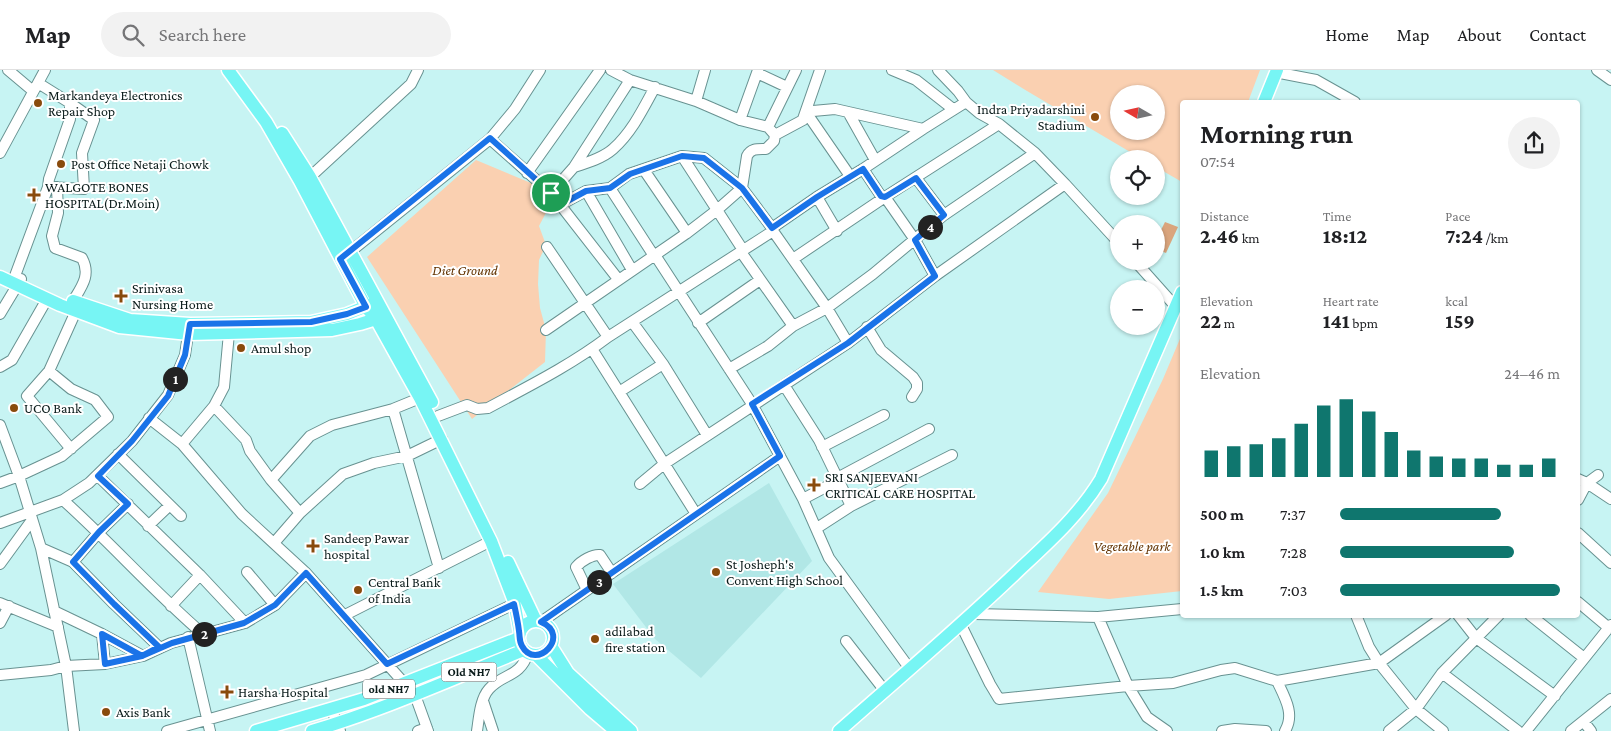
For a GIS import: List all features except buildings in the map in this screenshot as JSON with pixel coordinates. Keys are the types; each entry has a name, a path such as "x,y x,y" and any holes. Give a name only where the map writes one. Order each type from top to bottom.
{"main road":[{"path":"228,70 266,122 300,180 340,259 380,316 438,416 538,621 545,624 552,632 553,642 551,646 559,662 568,673 631,731"},
{"path":"238,70 310,177 350,252 372,304"},
{"path":"1265,100 1276,71"},
{"path":"0,268 16,281 47,299 130,320 189,329 229,333 332,330 380,316"},
{"path":"0,277 16,281 74,306"},
{"path":"839,731 974,614 1071,520 1089,499 1102,479 1180,297"},
{"path":"189,329 311,322 347,314 372,304"},
{"path":"380,316 491,541 514,604 520,636 530,653 616,731"},
{"path":"520,636 526,625 538,621"},
{"name":"old NH7","path":"256,731 364,699 520,636"},
{"name":"Old NH7","path":"312,731 338,728 415,695 530,653 545,653 551,646"}],"street":[{"path":"8,70 36,87 70,103 94,120 82,153 84,189 53,187"},
{"path":"0,153 45,70"},
{"path":"310,177 410,84 418,70"},
{"path":"340,259 490,138 514,109 540,70"},
{"path":"527,172 600,70"},
{"path":"611,70 630,80 696,101 771,131 805,118 813,111 835,109 923,128"},
{"path":"696,101 705,70"},
{"path":"546,330 584,302 687,233 742,188 746,156 753,150 766,149 774,141 771,131 787,86 796,70"},
{"path":"805,118 820,70"},
{"path":"892,70 916,80 953,109"},
{"path":"938,70 966,102 979,113 999,124 1035,154 1110,233"},
{"path":"1597,70 1611,80"},
{"path":"740,120 757,71 787,86"},
{"path":"1276,71 1316,80 1351,100"},
{"path":"551,193 574,167 630,80"},
{"path":"574,167 589,162 612,150 636,122 655,87"},
{"path":"438,416 467,405 477,409 488,408 592,349 678,291 742,251 817,197 966,102"},
{"path":"70,103 70,118 49,179 53,187 58,212 52,236 55,248 82,258 87,267 84,282 49,371 27,396 71,449"},
{"path":"848,112 875,160"},
{"path":"805,118 850,176"},
{"path":"794,259 885,197 999,124"},
{"path":"490,138 551,193 554,206 618,279"},
{"path":"730,369 768,346 793,326 827,308 873,274 944,215 1035,154"},
{"path":"682,156 760,280 793,326"},
{"path":"554,206 586,191 610,188 630,174 682,156 704,158 742,188 794,259 848,343"},
{"path":"863,169 915,240 935,276"},
{"path":"644,170 687,233"},
{"path":"916,178 944,215"},
{"path":"640,484 664,464 752,404 848,343 935,276 1065,184"},
{"path":"0,314 16,281 53,187"},
{"path":"610,188 752,404 803,499 829,558 910,669"},
{"path":"586,191 632,270"},
{"path":"817,197 837,230"},
{"path":"547,246 608,337"},
{"path":"1143,270 1176,307"},
{"path":"698,323 760,280"},
{"path":"0,367 12,360 47,299"},
{"path":"633,323 663,364 707,435"},
{"path":"867,328 881,350 913,377 917,383 917,389 912,397"},
{"path":"0,523 31,516 63,500 98,476 132,441 168,396 185,355 189,329"},
{"path":"182,444 214,406 224,387 229,333"},
{"path":"592,349 696,514"},
{"path":"620,392 663,364"},
{"path":"0,483 62,456 108,417 95,400 71,389 49,371"},
{"path":"784,385 819,440 851,506"},
{"path":"271,480 310,436 332,425 393,408 420,398"},
{"path":"214,406 246,440 250,451 271,480 300,513"},
{"path":"393,408 439,568"},
{"path":"822,447 884,415"},
{"path":"149,418 182,444 242,514 306,573 404,683"},
{"path":"0,425 19,476 41,548 66,666 74,731"},
{"path":"803,499 839,480 841,476 929,429"},
{"path":"274,543 320,493 343,474 374,463 407,456 442,439"},
{"path":"118,454 181,516"},
{"path":"816,528 851,506 952,455"},
{"path":"538,621 612,573 780,456"},
{"path":"1582,481 1598,475"},
{"path":"98,476 200,575 244,623"},
{"path":"1582,481 1611,499"},
{"path":"63,500 99,532 171,606 203,634"},
{"path":"73,562 99,532 128,504"},
{"path":"148,526 169,506"},
{"path":"0,564 31,516"},
{"path":"1580,535 1611,563"},
{"path":"345,615 491,541"},
{"path":"41,548 73,562 159,647"},
{"path":"587,590 576,566 579,563 596,554 600,555 612,573"},
{"path":"247,572 275,605"},
{"path":"0,675 51,670 66,666 105,664 142,656 159,647 188,637 244,623 275,605 306,573"},
{"path":"171,606 200,575"},
{"path":"0,623 4,604 58,627"},
{"path":"167,731 209,726 366,675 514,604"},
{"path":"1526,731 1610,626 1580,604"},
{"path":"974,614 1098,617 1180,609"},
{"path":"54,611 142,656"},
{"path":"1098,617 1128,686 1147,717 1167,731"},
{"path":"1357,618 1369,647 1379,663 1416,709 1443,731"},
{"path":"961,625 999,699 1173,683 1234,668 1277,681 1379,663 1442,618"},
{"path":"1460,618 1476,638 1555,696"},
{"path":"1388,731 1416,709 1442,673 1496,618"},
{"path":"1534,618 1584,658"},
{"path":"102,634 105,664"},
{"path":"188,637 209,726"},
{"path":"846,641 885,690"},
{"path":"477,731 483,700 487,691 496,682 520,670 530,653"},
{"path":"1442,673 1518,731"},
{"path":"1277,681 1290,715 1290,724 1285,731"},
{"path":"415,695 424,730"},
{"path":"483,700 493,731"},
{"path":"1571,731 1611,700"},
{"path":"332,708 338,728"},
{"path":"1584,722 1591,731"},
{"path":"1222,731 1235,729 1266,731"}],"shaded area":[{"path":"1165,222 1178,227 1165,253"},
{"name":"St Josheph's Convent High School","path":"769,483 812,561 701,678 655,639 613,584"}],"green space":[{"name":"Indra Priyadarshini Stadium","path":"993,70 1260,70 1249,100 1180,100 1180,181 1165,172 1165,150 1127,150 1027,91"},
{"name":"Diet Ground","path":"476,160 531,183 549,193 548,209 539,226 546,245 539,260 538,284 540,308 546,330 545,362 472,419 367,257"},
{"name":"Vegetable park","path":"1180,339 1180,591 1109,599 1038,592 1108,493 1163,379"}],"place":[{"name":"Markandeya Electronics Repair Shop","path":"38,103"},
{"name":"Indra Priyadarshini Stadium","path":"1095,117"},
{"name":"Post Office Netaji Chowk","path":"61,164"},
{"name":"WALGOTE BONES HOSPITAL(Dr.Moin)","path":"34,195"},
{"name":"Srinivasa Nursing Home","path":"121,296"},
{"name":"Amul shop","path":"241,348"},
{"name":"UCO Bank","path":"14,408"},
{"name":"SRI SANJEEVANI CRITICAL CARE HOSPITAL","path":"814,485"},
{"name":"Sandeep Pawar hospital","path":"313,546"},
{"name":"St Josheph's Convent High School","path":"716,572"},
{"name":"Central Bank of India","path":"358,590"},
{"name":"adilabad fire station","path":"595,639"},
{"name":"Harsha Hospital","path":"227,692"},
{"name":"Axis Bank","path":"106,712"}],"route":[{"path":"551,193 490,138 340,259 366,307 347,314 311,322 190,324 185,355 168,396 132,441 98,476 128,504 99,532 73,562 159,647 142,656 105,664 102,634 142,656 159,647 188,637 244,623 275,605 306,573 387,664 514,604 520,633 520,644 528,653 536,655 545,653 553,642 553,636 549,627 541,622 780,456 752,404 848,343 935,276 915,240 944,215 916,178 885,197 881,196 863,169 817,197 772,228 742,188 704,158 682,156 630,174 610,188 586,191 560,205 551,193"}]}
